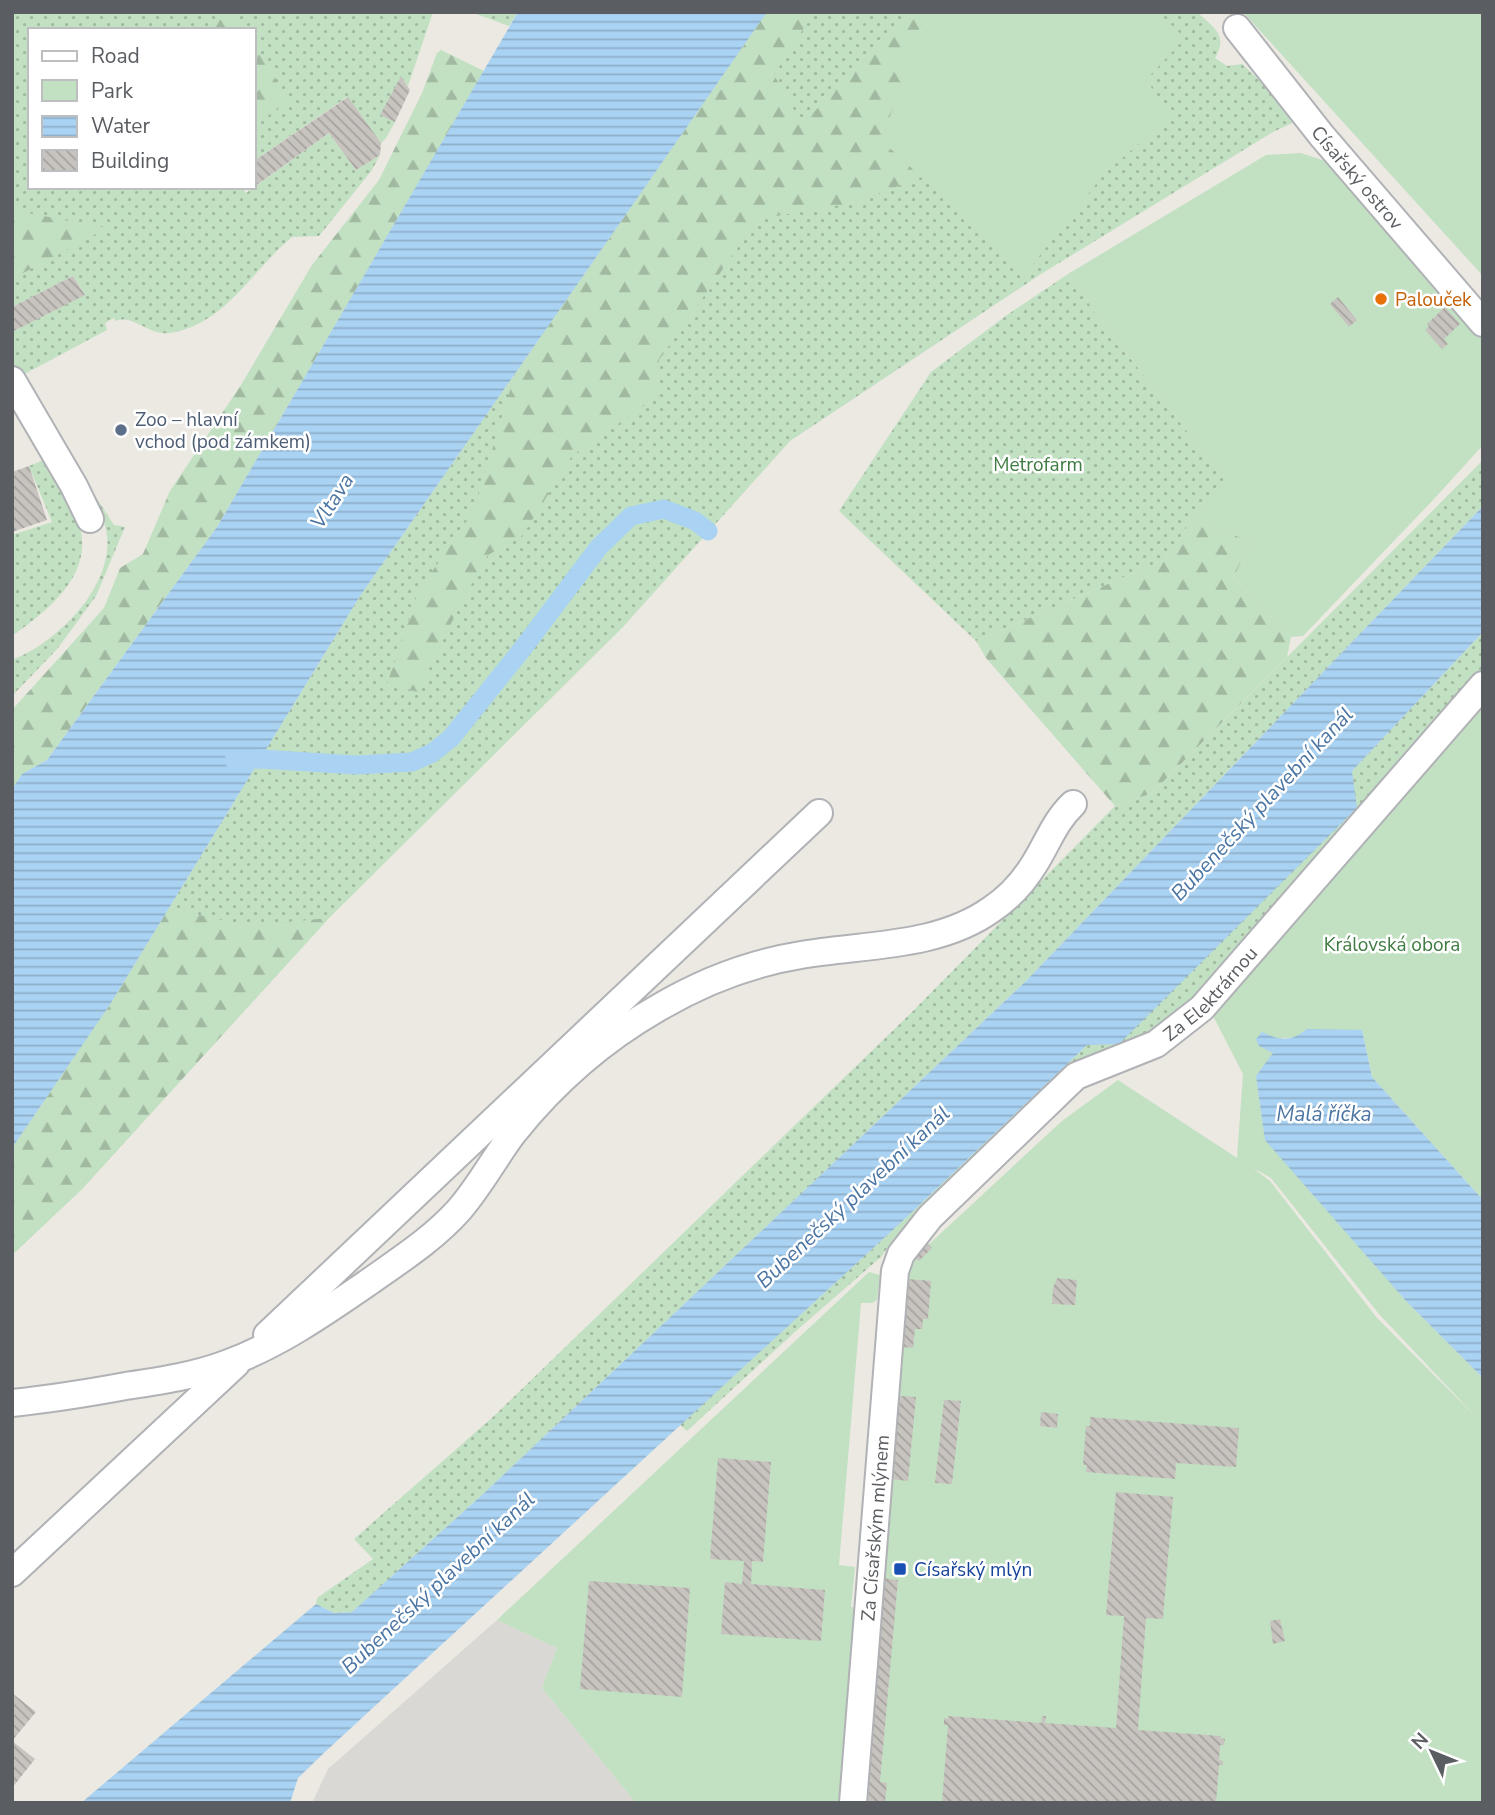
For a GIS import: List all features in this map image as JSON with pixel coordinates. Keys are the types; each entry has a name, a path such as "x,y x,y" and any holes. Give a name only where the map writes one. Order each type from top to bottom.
{"street":[{"name":"Císařský ostrov","path":"1237,28 1322,136 1483,324"},
{"path":"14,383 74,486 90,519"},
{"name":"Za Elektrárnou","path":"901,1254 930,1217 1076,1076 1156,1044 1202,1008 1483,685"},
{"path":"12,1403 153,1382 227,1364 285,1337 312,1321 440,1230 460,1209 513,1134 544,1098 571,1069 632,1023 691,991 758,965 799,955 933,936 975,919 1002,902 1019,885 1034,866 1055,826 1073,804"},
{"path":"12,1573 819,813"},
{"name":"Za Císařským mlýnem","path":"853,1803 895,1271 901,1254"}],"shaded area":[{"path":"497,1620 557,1648 542,1688 636,1803 312,1803 328,1769"}],"green space":[{"path":"12,12 433,12 408,86 401,77 381,115 395,122 381,143 347,97 256,160 256,28 28,28 28,189 243,189 246,193 256,189 256,186 329,133 356,170 380,155 372,170 319,236 292,237 223,307 190,328 162,333 129,320 115,321 114,318 105,323 107,330 17,378 12,370 12,332 85,294 73,276 12,307"},
{"path":"218,12 234,12 244,28 214,28"},
{"path":"471,12 518,12 509,26"},
{"path":"767,12 1197,12 1220,37 1215,58 1227,66 1242,64 1301,119 1273,132 1041,274 790,441 622,628 329,918 82,1189 12,1255 12,1148 109,1006 360,596"},
{"path":"767,12 814,12 774,75 802,124 913,12 925,12 882,141 922,177 854,203 758,219 659,360 658,396 572,456 522,536 488,555 459,607 418,692 387,684 418,592 474,510 515,374"},
{"path":"925,12 1158,12 1185,38 1146,80 1172,115 1104,174 1026,273 882,141"},
{"path":"1243,12 1483,12 1483,276"},
{"path":"256,47 289,100 256,125"},
{"path":"441,50 484,71 217,527 47,760 22,774 12,789 12,710 104,608 120,568 143,554 170,491 241,385 312,265 379,180 422,93 437,53"},
{"path":"1301,153 1328,162 1483,340 1483,445 1303,636 1291,637 1233,578 1252,541 1191,521 1226,482 1068,274 1266,155"},
{"path":"12,210 107,228 12,279"},
{"name":"Metrofarm","path":"1068,274 1227,483 1191,521 1166,559 976,641 839,511 931,372 1007,315"},
{"path":"46,459 80,528 80,562 64,591 39,616 12,636 12,535 52,522 29,466"},
{"path":"1483,460 1483,506 1025,982 483,1494 352,1612 334,1613 316,1604 317,1598 373,1559 354,1539 494,1416 910,1014 1115,806 1152,793"},
{"path":"73,462 114,525 125,527 96,596 58,648 12,696 12,660 47,641 79,611 101,574 106,555 107,535 102,516"},
{"path":"1191,521 1252,541 1233,578 1291,637 1287,657 1152,793 1115,806 986,658 976,641 1166,559"},
{"path":"1483,632 1483,673 1197,995 1146,1040 1051,1090 893,1240 881,1257 687,1431 680,1425 908,1216 1087,1045 1119,1044 1352,771"},
{"name":"Královská obora","path":"1483,705 1483,1200 1372,1077 1362,1030 1276,1039 1268,1035 1273,1053 1369,1256 1406,1301 1483,1378 1483,1803 862,1803 908,1279 913,1259 1062,1121 1118,1080 1237,1158 1243,1074 1210,1010","holes":["1253,1168 1271,1178 1379,1314 1477,1418 1377,1318 1270,1181"]},
{"path":"169,908 247,926 329,918 82,1189 12,1255 12,1148 109,1006"},
{"path":"869,1272 880,1275 877,1300 861,1303 839,1565 855,1567 851,1607 857,1608 841,1803 636,1803 542,1688 557,1648 497,1620"}],"water":[{"name":"Vltava","path":"518,12 767,12 360,596 109,1006 12,1148 12,789 22,774 47,760 217,527"},
{"name":"Bubenečský plavební kanál","path":"1483,506 1483,632 1352,771 1357,808 1119,1044 1087,1045 908,1216 326,1751 298,1778 290,1803 81,1803 316,1604 334,1613 352,1612 483,1494 1025,982"},
{"name":"Malá říčka","path":"1307,1029 1362,1030 1372,1077 1483,1200 1483,1378 1406,1301 1265,1140 1256,1076 1273,1053 1259,1046 1256,1039 1262,1032 1285,1039"}],"building":[{"path":"401,76 410,90 395,122 380,115"},
{"path":"348,97 381,143 380,155 356,170 329,133 256,186 256,160"},
{"path":"73,276 85,295 12,332 12,307"},
{"path":"1338,297 1357,320 1349,327 1330,304"},
{"path":"1445,307 1460,324 1444,339 1448,344 1442,349 1425,330 1429,326 1427,324"},
{"path":"29,466 47,520 12,532 12,472"},
{"path":"926,1242 932,1248 919,1261 913,1255"},
{"path":"1057,1278 1077,1280 1075,1305 1052,1304"},
{"path":"908,1279 931,1281 928,1319 923,1319 922,1329 915,1329 913,1348 902,1347"},
{"path":"899,1396 916,1397 908,1481 891,1479"},
{"path":"944,1400 961,1401 952,1484 935,1483"},
{"path":"1041,1412 1058,1414 1057,1428 1040,1426"},
{"path":"1090,1417 1239,1428 1236,1467 1176,1463 1175,1479 1086,1472 1087,1465 1083,1465 1086,1426 1090,1426"},
{"path":"718,1458 771,1462 763,1562 752,1561 751,1584 825,1590 821,1641 721,1634 725,1582 742,1584 744,1561 710,1559"},
{"path":"1116,1492 1173,1497 1163,1619 1146,1618 1138,1730 1221,1736 1220,1738 1225,1739 1224,1745 1220,1745 1219,1760 1223,1761 1223,1765 1219,1765 1216,1803 942,1803 948,1725 944,1725 944,1718 948,1719 948,1716 1041,1723 1042,1716 1046,1716 1045,1723 1116,1728 1124,1616 1106,1615"},
{"path":"882,1578 898,1580 880,1782 887,1783 885,1803 862,1803"},
{"path":"589,1581 690,1588 682,1697 580,1689"},
{"path":"1280,1619 1285,1641 1273,1644 1270,1621"},
{"path":"12,1693 36,1712 12,1741"},
{"path":"12,1741 35,1759 12,1788"}],"waterway":[{"path":"234,760 261,759 356,765 412,762 432,753 451,738 599,547 631,516 664,509 695,521 708,531"}],"place":[{"name":"Palouček","path":"1381,299"},
{"name":"Zoo – hlavní vchod (pod zámkem)","path":"121,430"},
{"name":"Císařský mlýn","path":"900,1569"}]}
